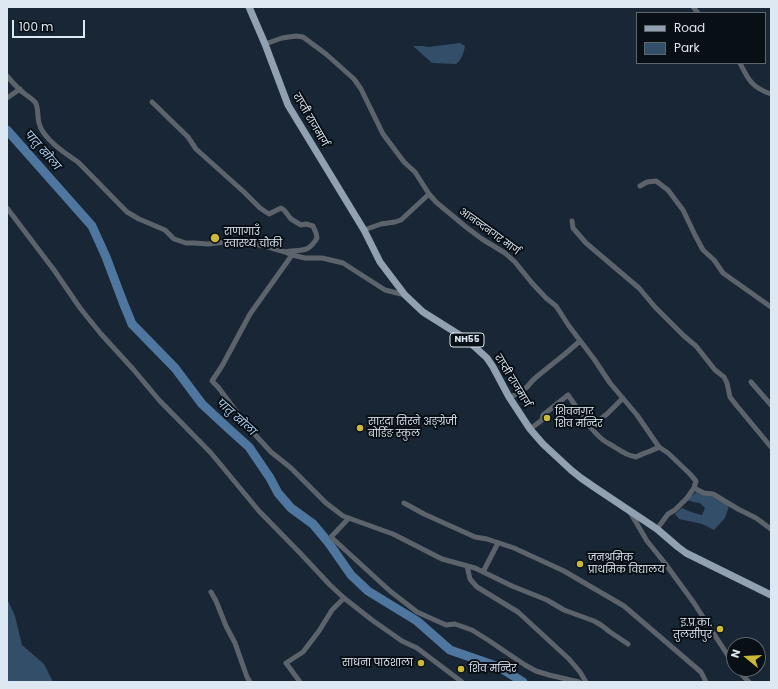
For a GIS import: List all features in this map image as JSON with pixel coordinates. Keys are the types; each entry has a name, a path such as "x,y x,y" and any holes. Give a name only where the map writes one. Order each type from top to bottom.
{"main road":[{"name":"राप्ती राजमार्ग","path":"249,7 288,105 364,230 380,262 405,295 423,312 466,339 487,358 509,397 530,429 543,444 581,478 657,529 686,553 771,595"}],"street":[{"name":"आनन्दनगर मार्ग","path":"265,44 282,38 296,36 303,37 326,54 354,79 383,134 404,162 415,172 429,194 436,202 466,227 515,262 536,288 556,306 580,341 610,382 637,415 659,447 668,453 696,481 694,488"},
{"path":"740,64 746,76 757,88 771,94"},
{"path":"7,76 35,101 38,107 39,124 43,132 53,143 78,162 127,212 139,220 165,230 174,239 186,243 208,244 235,241 265,246 305,258 322,258 343,262 385,290 405,295"},
{"path":"7,98 20,89"},
{"path":"152,102 188,137 196,149 260,208 269,214 281,208 291,219 301,225 306,224 313,226 317,238 313,244 307,249 300,251 291,250 285,252"},
{"path":"640,186 647,182 656,181 668,190 683,210 694,235 703,250 714,260 723,273 771,307"},
{"path":"364,230 401,220 429,194"},
{"path":"7,208 54,270 80,308 101,334 159,400 211,453 259,511 330,585 372,620 402,641 417,648 462,682"},
{"path":"572,221 573,228 586,243 638,288 684,336 696,346 715,370 724,377 730,396 734,402 771,447"},
{"path":"292,255 250,314 222,366 212,381 248,427 271,452 337,512 393,534 442,559 475,568 512,586 547,600 564,610 594,621 628,644"},
{"path":"509,397 518,394 527,387 533,380 580,341"},
{"path":"751,382 771,405"},
{"path":"530,429 542,420 543,415 568,395 590,427 604,441 627,455 636,457 659,447"},
{"path":"590,427 623,398"},
{"path":"657,529 668,514 675,510 687,498 694,488 713,494 756,518 771,529"},
{"path":"404,503 424,514 475,537 487,539 514,548 564,571 624,606 702,672 706,682"},
{"path":"629,510 647,541 694,603 726,653"},
{"path":"349,518 331,537 390,591 416,612 446,625 455,624 472,630 536,671 579,682"},
{"path":"483,572 498,543"},
{"path":"466,566 470,579 477,587 518,612 569,659 586,682"},
{"path":"211,592 235,643 250,682"},
{"path":"300,682 286,663 303,652 319,631 332,610 344,598"}],"green space":[{"path":"460,43 465,46 461,59 456,64 432,63 413,46 428,47"},
{"path":"696,492 714,497 729,506 725,518 714,530 702,524 679,519 675,514 682,508 702,515 705,508 700,503 687,500"},
{"path":"7,598 15,616 22,645 44,664 53,682 7,682"}],"waterway":[{"name":"पातु खोला","path":"7,130 92,226 106,257 132,324 175,368 202,404 249,447 270,478 278,493 291,508 313,524 328,542 351,575 368,591 417,621 450,650 499,667 523,682"}],"place":[{"name":"राणागाउँ स्वास्थ्य चौकी","path":"215,238"},
{"name":"शिवनगर शिव मन्दिर","path":"547,418"},
{"name":"सारदा सिस्ने अङ्ग्रेजी बोर्डिङ स्कुल","path":"360,428"},
{"name":"जनश्रमिक प्राथमिक विद्यालय","path":"580,564"},
{"name":"इ.प्र.का. तुलसीपुर","path":"720,629"},
{"name":"साधना पाठशाला","path":"421,663"},
{"name":"शिव मन्दिर","path":"461,669"}]}
